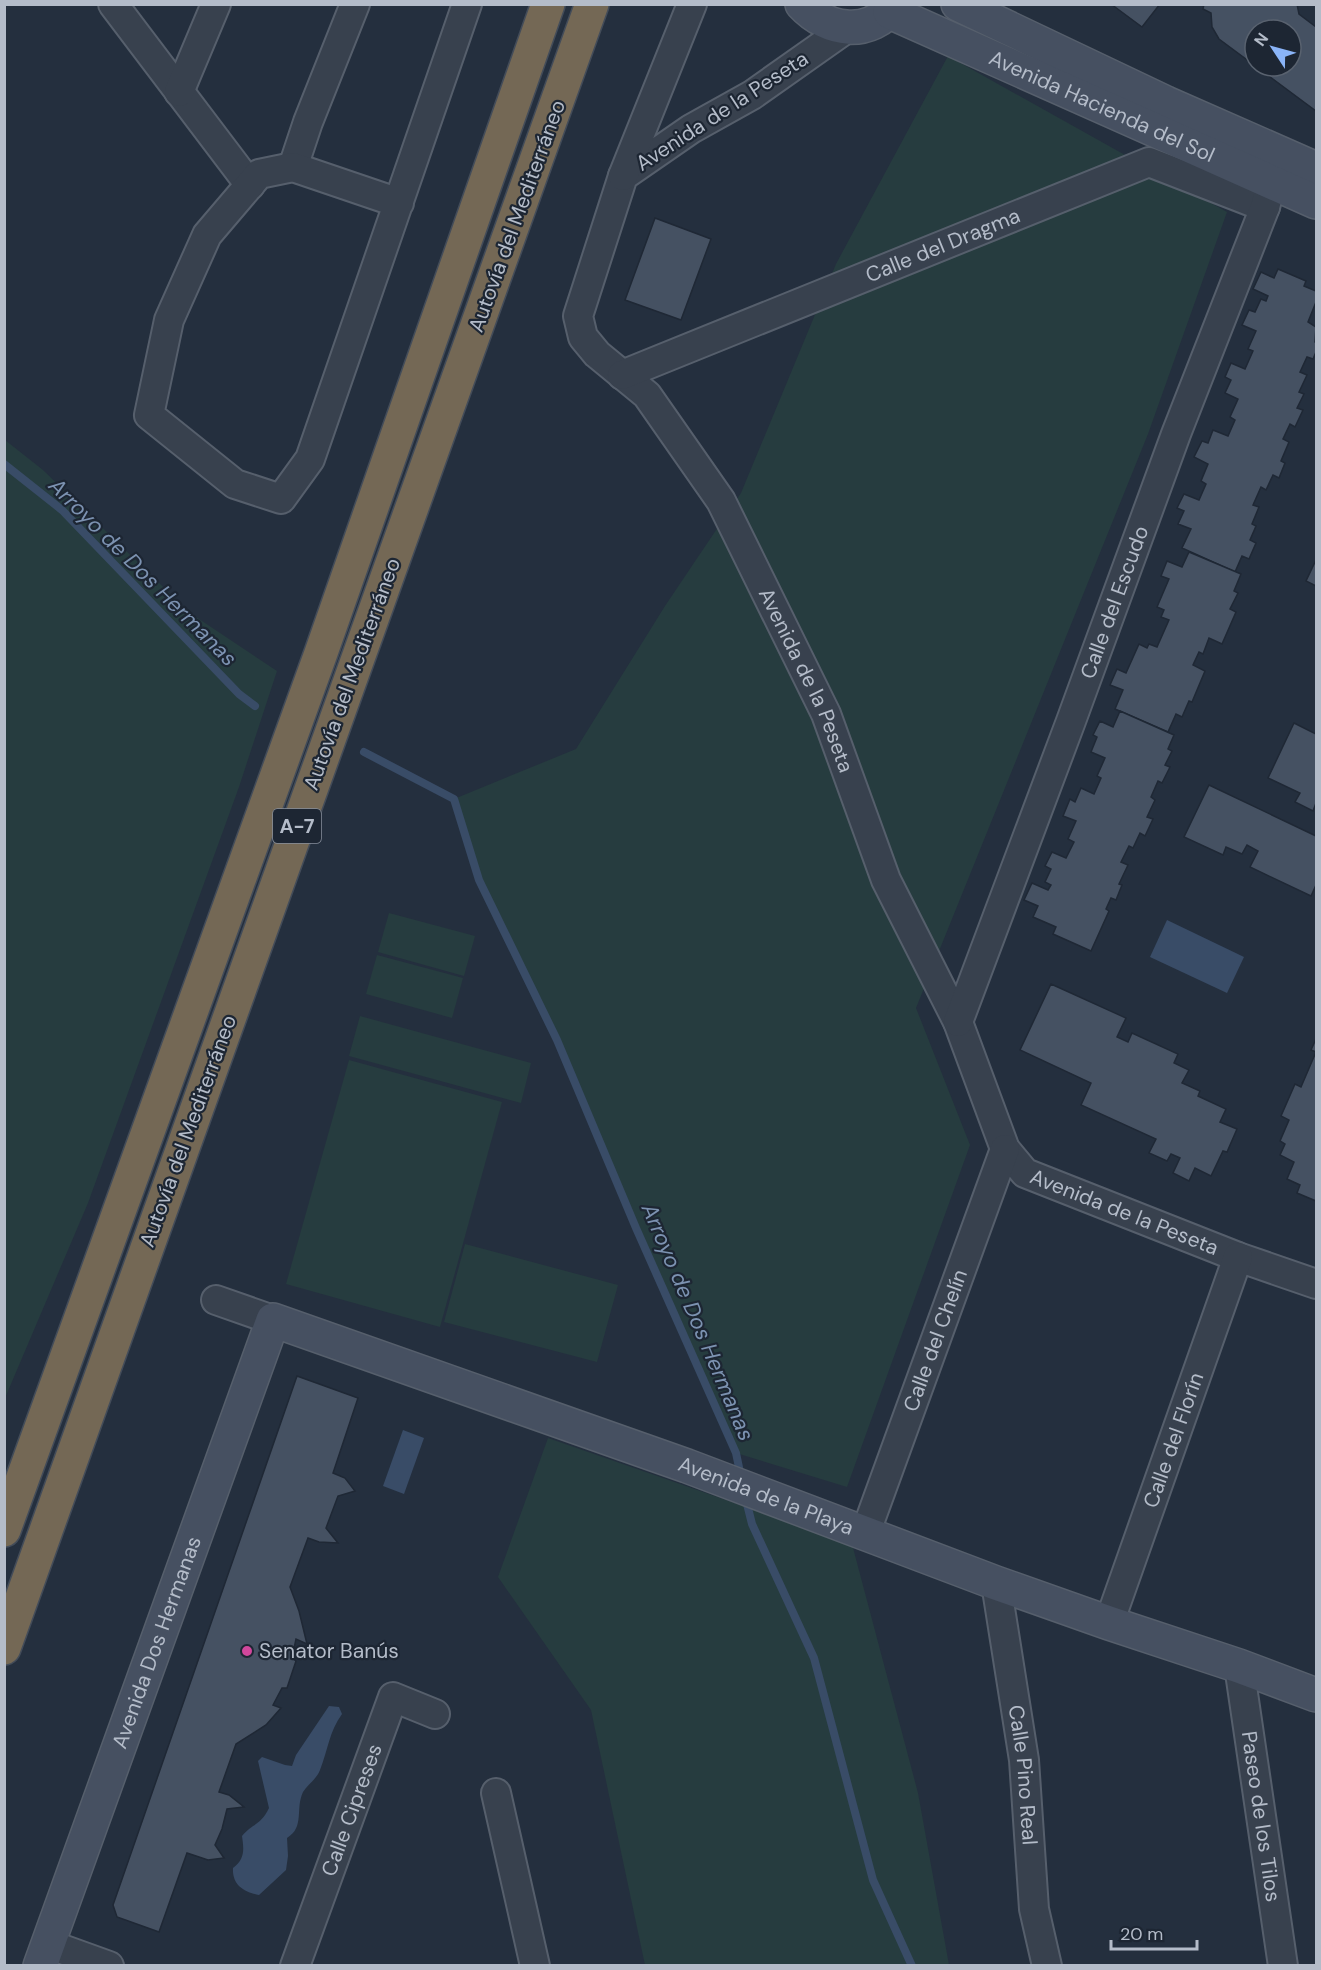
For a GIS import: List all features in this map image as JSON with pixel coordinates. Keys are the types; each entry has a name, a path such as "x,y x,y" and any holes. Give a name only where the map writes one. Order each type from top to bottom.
{"highway":[{"name":"Autovía del Mediterráneo","path":"4,1530 317,664 548,4"},
{"name":"Autovía del Mediterráneo","path":"4,1648 592,4"},
{"path":"568,73 610,4"},
{"path":"4,1469 55,1389"}],"street":[{"path":"113,4 250,185"},
{"path":"179,92 216,4"},
{"path":"293,167 308,122 355,4"},
{"path":"399,203 293,167 259,174 207,235 169,320 149,415 235,484 280,499 310,459 399,203 467,4"},
{"path":"623,176 692,4"},
{"path":"802,4 815,17 830,25 847,28 870,23 892,8"},
{"name":"Avenida Hacienda del Sol","path":"958,4 1166,103 1317,169"},
{"name":"Avenida Hacienda del Sol","path":"892,8 1268,194 1317,202"},
{"name":"Avenida de la Peseta","path":"847,28 752,95 691,129 623,176 578,316 583,338 597,354 648,395 722,501 826,714 886,880 958,1022 1005,1149 1025,1173 1238,1257 1317,1284"},
{"name":"Calle del Dragma","path":"622,375 1149,162 1268,194"},
{"name":"Calle del Escudo","path":"958,1022 1176,434 1268,194"},
{"name":"Calle del Chelín","path":"865,1533 1005,1149"},
{"name":"Calle del Florín","path":"1109,1623 1238,1257"},
{"name":"Avenida de la Playa","path":"216,1300 687,1466 996,1583 1317,1695"},
{"name":"Avenida Dos Hermanas","path":"44,1954 273,1320"},
{"name":"Calle Pino Real","path":"996,1583 1024,1760 1034,1909 1047,1965"},
{"name":"Paseo de los Tilos","path":"1239,1666 1283,1965"},
{"name":"Calle Cipreses","path":"295,1965 393,1697 435,1714"},
{"path":"496,1793 535,1965"},
{"path":"44,1954 109,1965"}],"green space":[{"path":"948,56 1227,212 1148,434 916,1008 970,1145 847,1487 736,1453 636,1228 557,1040 479,880 454,799 576,749 665,606 741,493 836,264"},
{"path":"5,440 43,470 190,613 277,671 239,787 88,1203 5,1398"},
{"path":"389,913 475,936 464,976 378,952"},
{"path":"377,955 463,978 452,1018 366,994"},
{"path":"360,1016 531,1063 521,1103 349,1056"},
{"path":"349,1060 502,1102 440,1327 286,1284"},
{"path":"465,1244 618,1285 597,1362 444,1322"},
{"path":"548,1438 852,1544 918,1793 949,1965 645,1965 591,1710 498,1577"}],"water":[{"path":"1167,920 1244,957 1227,993 1150,957"},
{"path":"403,1430 424,1438 404,1494 383,1486"},
{"path":"329,1706 339,1707 342,1714 331,1734 318,1773 303,1792 296,1829 287,1838 286,1870 259,1895 248,1892 237,1883 233,1868 243,1854 242,1836 263,1818 269,1808 258,1761 262,1757 292,1766 296,1755"}],"building":[{"path":"1111,4 1160,4 1142,27"},
{"path":"1204,4 1297,4 1299,14 1316,27 1316,111 1271,78 1303,78 1303,18 1243,18 1243,57 1219,39 1212,27 1211,13 1203,9"},
{"path":"655,218 711,239 681,320 625,300"},
{"path":"1278,269 1306,281 1304,286 1316,291 1316,302 1308,322 1316,327 1316,352 1313,359 1307,357 1300,372 1307,375 1299,392 1304,394 1297,408 1303,410 1295,427 1290,424 1283,439 1289,442 1281,461 1285,463 1279,478 1273,475 1266,490 1261,487 1253,505 1259,507 1252,524 1256,526 1250,540 1256,543 1249,559 1242,556 1235,572 1182,548 1191,529 1178,524 1184,511 1177,508 1184,494 1199,500 1206,484 1201,481 1208,464 1194,457 1202,441 1208,443 1213,430 1228,436 1235,420 1230,417 1238,399 1225,393 1231,380 1225,377 1231,363 1245,369 1253,351 1248,349 1256,331 1242,325 1249,310 1255,312 1261,299 1266,301 1268,296 1253,289 1261,272 1274,278"},
{"path":"1189,552 1241,574 1234,591 1238,593 1230,609 1236,612 1222,644 1209,638 1203,654 1199,652 1193,665 1205,671 1192,702 1189,701 1182,717 1176,714 1168,732 1115,709 1123,690 1110,685 1117,669 1126,673 1139,644 1147,648 1149,644 1157,647 1169,620 1161,617 1164,610 1157,607 1169,579 1161,576 1167,561 1182,567"},
{"path":"1316,560 1316,586 1306,581"},
{"path":"1120,711 1174,735 1168,749 1172,751 1165,765 1170,767 1162,783 1158,781 1151,797 1155,800 1147,817 1153,819 1145,836 1140,833 1133,848 1129,846 1121,862 1128,865 1119,884 1122,885 1116,900 1111,898 1106,909 1109,911 1091,951 1053,934 1056,927 1033,917 1038,906 1024,900 1032,883 1048,890 1051,885 1045,882 1051,869 1045,866 1052,852 1066,858 1074,842 1068,839 1076,821 1063,816 1070,799 1075,802 1081,788 1094,794 1101,778 1097,776 1105,758 1091,752 1097,737 1093,735 1100,721 1113,727"},
{"path":"1294,723 1316,734 1316,803 1313,811 1295,802 1300,793 1268,778"},
{"path":"1209,785 1316,836 1316,885 1311,896 1250,867 1258,851 1247,845 1242,854 1226,847 1223,855 1184,837"},
{"path":"1051,984 1126,1018 1117,1037 1128,1042 1132,1033 1178,1054 1174,1063 1189,1070 1182,1083 1200,1091 1198,1096 1226,1109 1220,1122 1237,1129 1227,1152 1223,1151 1211,1176 1195,1168 1189,1181 1173,1173 1180,1158 1171,1154 1167,1161 1149,1153 1156,1139 1081,1105 1091,1083 1020,1050"},
{"path":"1316,1039 1316,1052 1311,1050"},
{"path":"1316,1052 1316,1201 1297,1193 1300,1185 1287,1179 1294,1162 1280,1155 1285,1144 1280,1141 1289,1120 1281,1116 1295,1084 1301,1087"},
{"name":"Senator Banús","path":"297,1376 358,1398 333,1473 345,1478 355,1491 338,1496 326,1528 338,1543 319,1542 308,1538 290,1587 307,1644 296,1639 292,1658 296,1661 287,1688 282,1688 273,1705 281,1708 266,1725 236,1744 219,1792 229,1795 244,1807 227,1809 215,1845 224,1858 208,1860 187,1853 159,1932 117,1917 113,1905"}],"waterway":[{"name":"Arroyo de Dos Hermanas","path":"4,464 62,510 239,694 255,706"},
{"name":"Arroyo de Dos Hermanas","path":"364,752 454,799 479,880 557,1040 636,1228 736,1453 741,1477"},
{"name":"Arroyo de Dos Hermanas","path":"745,1496 752,1524 814,1658 873,1880 912,1966"}],"place":[{"name":"Senator Banús","path":"247,1651"}]}
